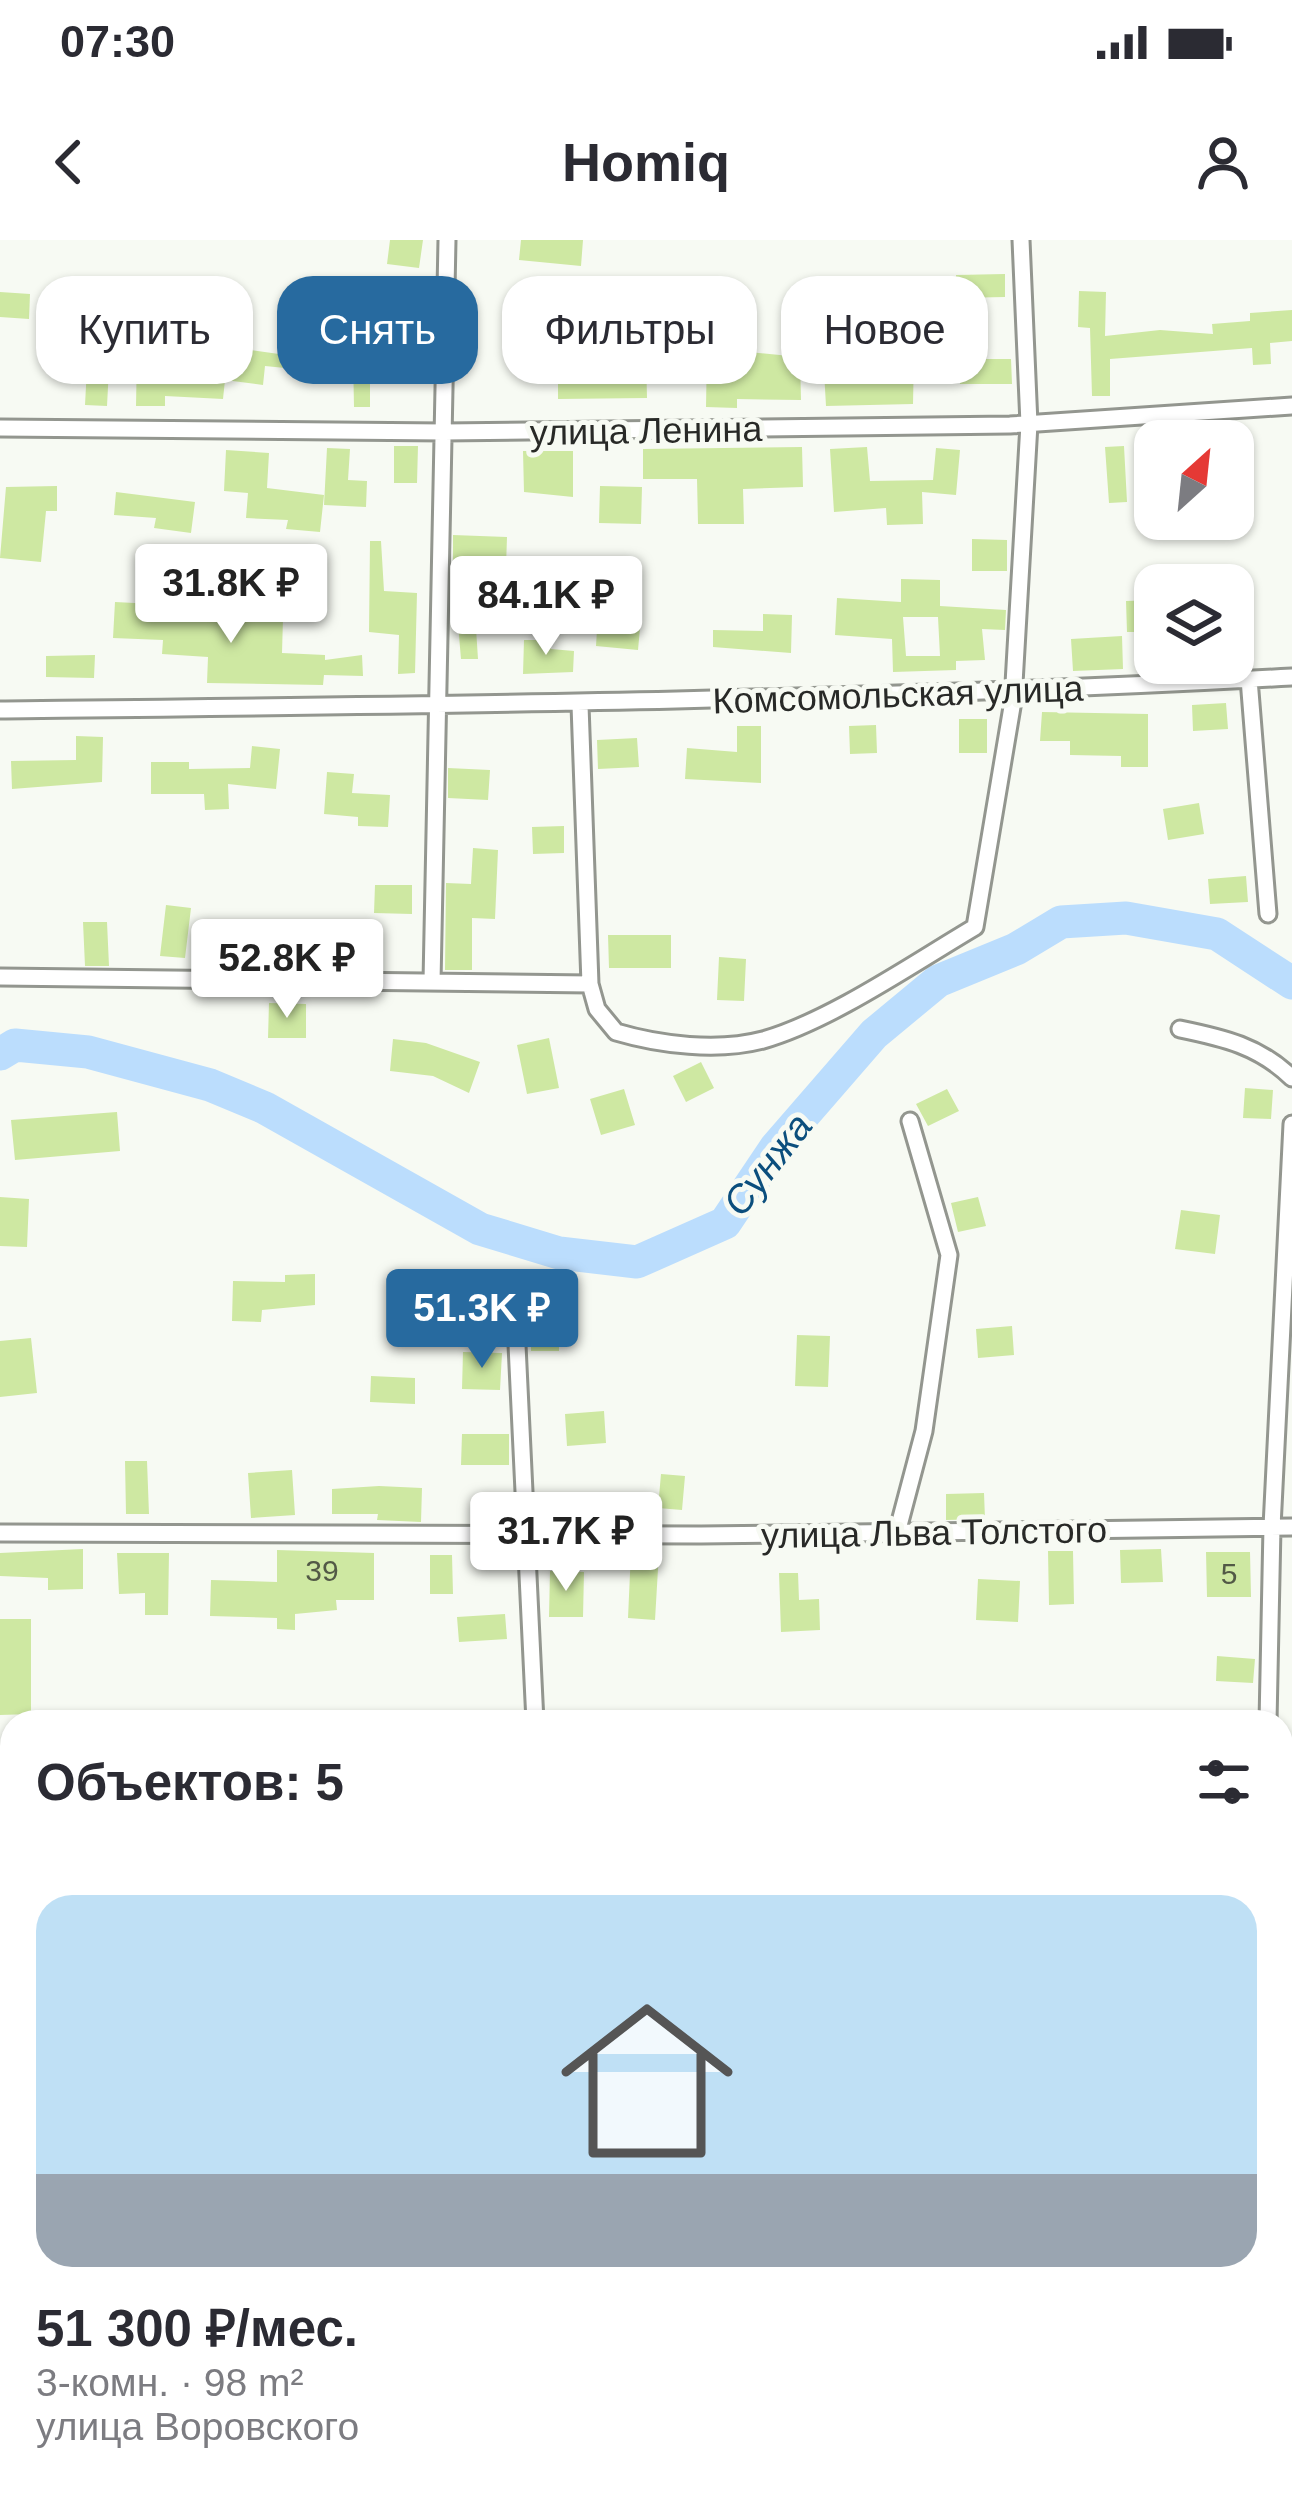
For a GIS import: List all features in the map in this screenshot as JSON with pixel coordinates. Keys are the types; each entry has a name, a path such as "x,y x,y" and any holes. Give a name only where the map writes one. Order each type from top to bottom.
{"street":[{"path":"432,982 447,240"},
{"path":"580,705 590,984 597,1009 616,1033 698,1045 762,1040 860,994 975,927 1014,692 1029,424 1021,240"},
{"name":"улица Ленина","path":"0,428 444,432 1029,424 1292,406"},
{"name":"Комсомольская улица","path":"1254,679 1292,677"},
{"name":"Комсомольская улица","path":"0,710 580,705 1159,684"},
{"path":"1249,684 1268,914"},
{"path":"0,977 590,984"},
{"path":"1180,1029 1231,1040 1269,1056 1292,1078"},
{"path":"897,1533 924,1431 949,1255 910,1121"},
{"path":"1268,1710 1272,1527 1292,1124"},
{"path":"516,1324 535,1710"},
{"name":"улица Льва Толстого","path":"0,1533 897,1533 1292,1527"}],"building":[{"path":"390,240 423,240 419,268 387,264"},
{"path":"521,240 583,240 581,266 519,260"},
{"path":"1005,274 1005,297 988,297 988,276 956,275"},
{"path":"1079,291 1106,292 1105,336 1160,330 1213,334 1212,324 1250,321 1250,313 1292,310 1292,341 1270,343 1271,364 1253,365 1252,348 1110,359 1110,396 1092,396 1090,328 1078,327"},
{"path":"0,292 30,294 29,319 0,317"},
{"path":"253,350 277,354 277,367 265,366 263,385 253,384"},
{"path":"757,353 781,355 781,384 801,384 801,400 737,399 737,408 706,407 706,384 757,384"},
{"path":"988,359 1011,359 1012,384 988,384"},
{"path":"86,384 108,384 107,406 85,405"},
{"path":"136,384 225,384 223,399 165,396 165,406 136,406"},
{"path":"354,384 370,384 370,407 354,407"},
{"path":"558,384 647,384 647,398 558,399"},
{"path":"825,384 913,384 913,404 826,406"},
{"path":"394,446 418,446 417,483 394,483"},
{"path":"1124,446 1127,502 1109,503 1105,447"},
{"path":"802,447 803,487 743,489 744,524 698,524 697,479 643,479 643,449"},
{"path":"867,447 870,481 933,480 936,448 960,450 956,495 922,492 923,524 887,525 886,508 834,512 830,449"},
{"path":"327,448 350,449 348,480 367,481 366,507 324,505"},
{"path":"226,450 269,453 267,488 324,495 320,532 286,529 288,520 246,518 248,493 224,491"},
{"path":"523,451 573,451 573,497 524,492"},
{"path":"57,486 57,511 46,511 41,562 0,558 6,487"},
{"path":"600,486 642,487 641,524 599,523"},
{"path":"116,492 195,502 191,533 154,528 156,518 114,515"},
{"path":"453,535 507,537 506,567 453,566"},
{"path":"972,539 1007,540 1007,571 972,571"},
{"path":"370,541 381,541 384,591 417,593 415,673 398,674 399,635 369,632"},
{"path":"901,579 940,580 940,606 1006,610 1005,630 982,629 985,660 956,661 956,670 893,672 892,639 835,635 837,598 901,602","holes":["903,617 938,617 940,656 906,656"]},
{"path":"1126,601 1134,601 1134,632 1127,632"},
{"path":"115,602 154,604 154,613 283,618 282,653 325,655 325,660 362,655 363,676 324,675 323,685 207,683 208,657 162,654 163,640 113,638"},
{"path":"457,612 475,613 478,659 461,659"},
{"path":"598,613 641,617 638,650 596,646"},
{"path":"763,614 792,615 791,653 713,647 713,630 763,631"},
{"path":"1122,636 1123,669 1073,671 1071,639"},
{"path":"524,640 551,640 551,649 574,651 573,672 523,674"},
{"path":"95,655 94,678 46,677 46,656"},
{"path":"1226,703 1228,729 1193,731 1192,705"},
{"path":"1042,712 1148,714 1148,767 1121,767 1121,756 1070,755 1070,741 1040,741"},
{"path":"959,719 987,719 987,753 959,753"},
{"path":"876,725 877,753 850,754 849,726"},
{"path":"737,726 761,726 761,783 685,779 687,748 737,752"},
{"path":"76,736 103,737 102,782 12,789 11,761 76,760"},
{"path":"637,738 639,767 598,769 597,740"},
{"path":"252,746 280,749 276,789 228,784 229,809 205,810 204,794 151,794 151,762 189,762 189,769 250,768"},
{"path":"448,768 490,770 488,800 448,798"},
{"path":"327,772 354,774 352,793 390,795 388,827 358,826 358,817 324,814"},
{"path":"1199,803 1204,834 1168,840 1163,809"},
{"path":"564,826 564,853 533,854 532,827"},
{"path":"473,848 498,850 495,919 472,918 472,970 445,970 446,883 471,884"},
{"path":"1246,876 1248,902 1210,904 1208,879"},
{"path":"375,885 412,885 412,914 374,913"},
{"path":"166,905 191,908 185,958 160,956"},
{"path":"83,922 107,922 109,966 85,966"},
{"path":"223,928 250,930 248,961 221,959"},
{"path":"346,931 371,932 370,961 345,960"},
{"path":"608,935 671,935 671,968 609,968"},
{"path":"719,957 746,959 744,1001 717,1000"},
{"path":"269,1003 306,1004 306,1038 268,1038"},
{"path":"549,1038 559,1088 527,1094 517,1045"},
{"path":"393,1039 426,1043 480,1062 469,1093 433,1076 390,1071"},
{"path":"701,1062 714,1088 686,1102 673,1076"},
{"path":"1245,1088 1273,1090 1271,1119 1243,1118"},
{"path":"624,1089 635,1125 601,1135 590,1099"},
{"path":"947,1089 959,1111 928,1126 916,1104"},
{"path":"117,1112 120,1151 15,1160 11,1120"},
{"path":"0,1197 29,1199 27,1247 0,1246"},
{"path":"978,1197 986,1226 958,1232 951,1203"},
{"path":"1181,1210 1220,1215 1215,1254 1175,1249"},
{"path":"315,1274 315,1305 262,1310 261,1322 232,1321 233,1281 285,1282 285,1275"},
{"path":"531,1308 559,1308 559,1351 531,1351"},
{"path":"1012,1326 1014,1355 978,1358 976,1329"},
{"path":"797,1335 830,1336 828,1387 795,1386"},
{"path":"31,1338 37,1393 0,1397 0,1341"},
{"path":"463,1352 502,1353 500,1390 462,1389"},
{"path":"371,1376 415,1378 415,1404 370,1402"},
{"path":"604,1411 606,1443 567,1446 565,1414"},
{"path":"462,1434 509,1434 509,1465 461,1465"},
{"path":"125,1461 147,1461 149,1514 126,1514"},
{"path":"292,1470 295,1515 251,1518 248,1473"},
{"path":"661,1474 685,1476 682,1510 658,1508"},
{"path":"422,1488 421,1522 377,1520 378,1514 332,1514 332,1489"},
{"path":"984,1493 985,1519 946,1520 946,1494"},
{"path":"83,1549 83,1589 48,1590 48,1578 0,1576 0,1553"},
{"path":"1161,1549 1163,1582 1121,1583 1120,1550"},
{"path":"277,1550 374,1553 374,1600 336,1600 337,1610 295,1614 295,1630 277,1629 277,1618 210,1616 211,1580 277,1582"},
{"path":"631,1551 659,1552 655,1620 628,1618"},
{"path":"1048,1551 1073,1551 1074,1604 1049,1605"},
{"path":"1206,1552 1250,1552 1251,1597 1207,1597"},
{"path":"117,1553 169,1553 168,1615 145,1615 145,1593 119,1594"},
{"path":"430,1555 452,1555 453,1594 430,1594"},
{"path":"550,1571 584,1572 583,1617 549,1617"},
{"path":"779,1573 798,1573 799,1600 819,1599 820,1630 781,1632"},
{"path":"978,1579 1020,1581 1018,1622 976,1620"},
{"path":"505,1614 507,1639 459,1642 457,1617"},
{"path":"0,1619 31,1619 31,1710 0,1710"},
{"path":"1217,1656 1255,1659 1253,1683 1216,1681"}],"waterway":[{"name":"Сунжа","path":"0,1054 15,1045 88,1052 210,1085 265,1108 480,1229 559,1253 637,1262 725,1223 776,1147 874,1034 938,981 1016,949 1061,922 1126,918 1217,934 1292,983"}]}
